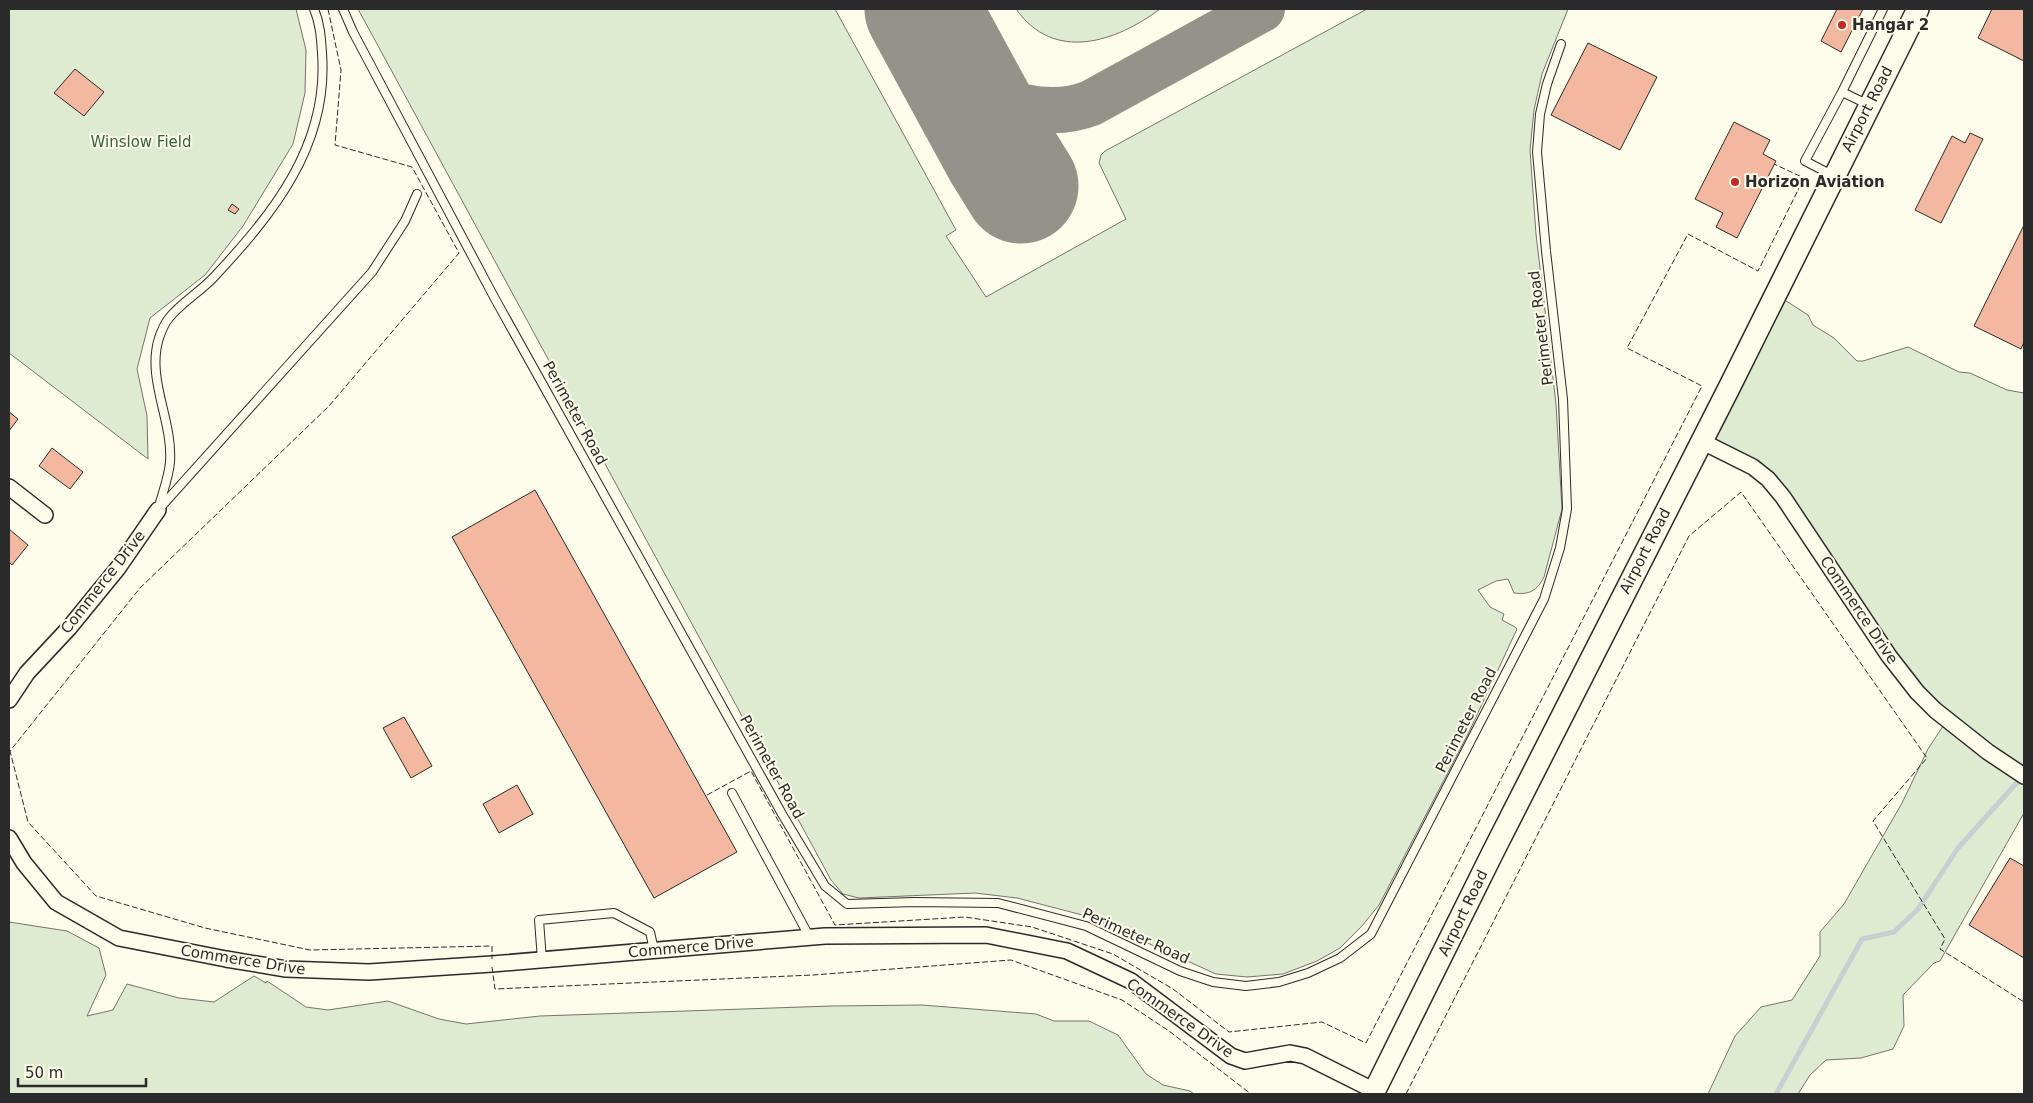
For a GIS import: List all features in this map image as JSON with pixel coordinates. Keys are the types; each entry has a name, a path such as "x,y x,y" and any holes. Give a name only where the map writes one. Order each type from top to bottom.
{"main road":[{"name":"Airport Road","path":"1374,1093 1493,852 1918,9"}],"street":[{"name":"Commerce Drive","path":"1701,441 1753,468 1768,480 1783,498 1889,656 1917,692 1935,710 1988,752 2024,776"},
{"path":"9,487 46,515"},
{"name":"Commerce Drive","path":"9,700 27,673 69,628 118,568 158,510"},
{"name":"Commerce Drive","path":"9,838 24,863 56,902 120,938 226,959 295,970 369,972 810,938 986,935 1067,951 1131,981 1231,1056 1245,1061 1290,1054 1304,1056 1374,1093"}],"lane":[{"path":"158,510 170,462 167,423 155,365 159,339 168,318 205,287 240,249 270,212 292,180 308,148 319,110 324,73 320,21 314,9"},
{"name":"Perimeter Road","path":"343,9 357,40 494,296 777,805 825,886 847,904 915,902 998,903 1086,926 1180,972 1213,982 1246,986 1279,982 1308,974 1340,958 1371,934 1544,599 1560,548 1567,509 1563,399 1537,152 1540,114 1546,84 1561,44"},
{"path":"1834,176 1805,162 1883,9"},
{"path":"1842,92 1870,105"},
{"path":"158,510 372,272 405,220 417,194"},
{"path":"732,793 810,938"},
{"path":"542,960 539,920 614,913 650,932 654,950"}],"green space":[{"name":"Winslow Field","path":"9,9 296,9 306,50 305,93 293,144 243,226 205,275 150,318 137,369 147,416 148,459 9,353"},
{"path":"358,9 835,9 956,230 946,236 986,297 1126,219 1099,163 1101,155 1105,151 1367,9 1568,9 1542,74 1534,110 1530,150 1536,234 1556,404 1562,509 1544,577 1535,589 1528,593 1514,593 1508,579 1496,581 1478,590 1490,607 1504,614 1502,620 1517,629 1469,732 1379,905 1362,926 1340,948 1317,961 1283,974 1247,977 1216,974 1090,917 1017,898 975,893 859,898 843,894 831,880"},
{"path":"1016,9 1160,9 1124,31 1086,42 1067,41 1048,36 1031,26"},
{"path":"1780,297 1808,315 1813,325 1834,338 1857,361 1863,361 1908,347 1959,372 1970,373 2007,390 2024,393 2024,813 1940,961 1934,963 1903,995 1904,1026 1893,1049 1861,1058 1826,1060 1810,1075 1798,1094 1708,1094 1735,1036 1761,1007 1792,1000 1820,956 1820,932 1844,904 1902,803 1928,749 1945,723 1919,695 1772,484 1703,443"},
{"path":"9,922 67,931 99,948 106,975 87,1016 113,1010 127,984 179,998 214,1002 254,976 266,983 267,981 306,1007 328,1010 388,1001 439,1019 466,1024 540,1016 831,1006 922,1005 1036,1014 1054,1021 1089,1021 1118,1035 1146,1074 1163,1085 1190,1091 1194,1094 9,1094"}],"building":[{"name":"Hangar 2","path":"1837,9 1863,9 1841,52 1821,41"},
{"path":"1992,9 2024,9 2024,61 1978,38"},
{"path":"1588,43 1657,77 1620,150 1551,115"},
{"path":"75,69 104,92 84,116 54,93"},
{"name":"Horizon Aviation","path":"1734,122 1770,140 1763,154 1776,161 1737,238 1716,227 1723,213 1695,199"},
{"path":"1970,133 1983,139 1941,223 1915,210 1952,136 1965,143"},
{"path":"232,204 239,209 235,214 228,210"},
{"path":"2024,225 2024,342 2021,349 1974,326"},
{"path":"9,412 18,419 9,431"},
{"path":"52,448 83,472 70,489 39,466"},
{"path":"535,490 737,852 654,898 452,537"},
{"path":"9,529 28,545 12,565 9,562"},
{"path":"404,717 432,766 411,778 383,728"},
{"path":"517,785 533,814 499,833 483,804"},
{"path":"2010,858 2024,866 2024,958 1969,925"}],"waterway":[{"path":"1776,1094 1862,939 1894,932 1918,909 1958,848 2022,777"}],"taxiway":[{"path":"961,81 1007,103 1041,110 1075,108 1091,103 1262,9"}],"runway":[{"path":"922,9 1000,152 1021,186"}],"fence":[{"path":"328,9 341,70 335,145 412,167 459,253 329,406 140,588 10,751 28,822 96,896 205,928 310,950 492,946 492,959"},
{"path":"707,795 751,771 835,925 965,917 1032,927 1113,954 1173,989 1229,1032 1322,1022 1366,1043 1702,386 1627,348 1688,234 1758,271 1804,178 1774,164"},
{"path":"1406,1094 1689,536 1741,492 1927,758 1873,821 1945,939 1940,949 2024,1002"},
{"path":"492,967 495,989 813,975 1011,960 1122,1000 1169,1031 1251,1094"}],"place":[{"name":"Hangar 2","path":"1842,25"},
{"name":"Horizon Aviation","path":"1735,182"}]}
